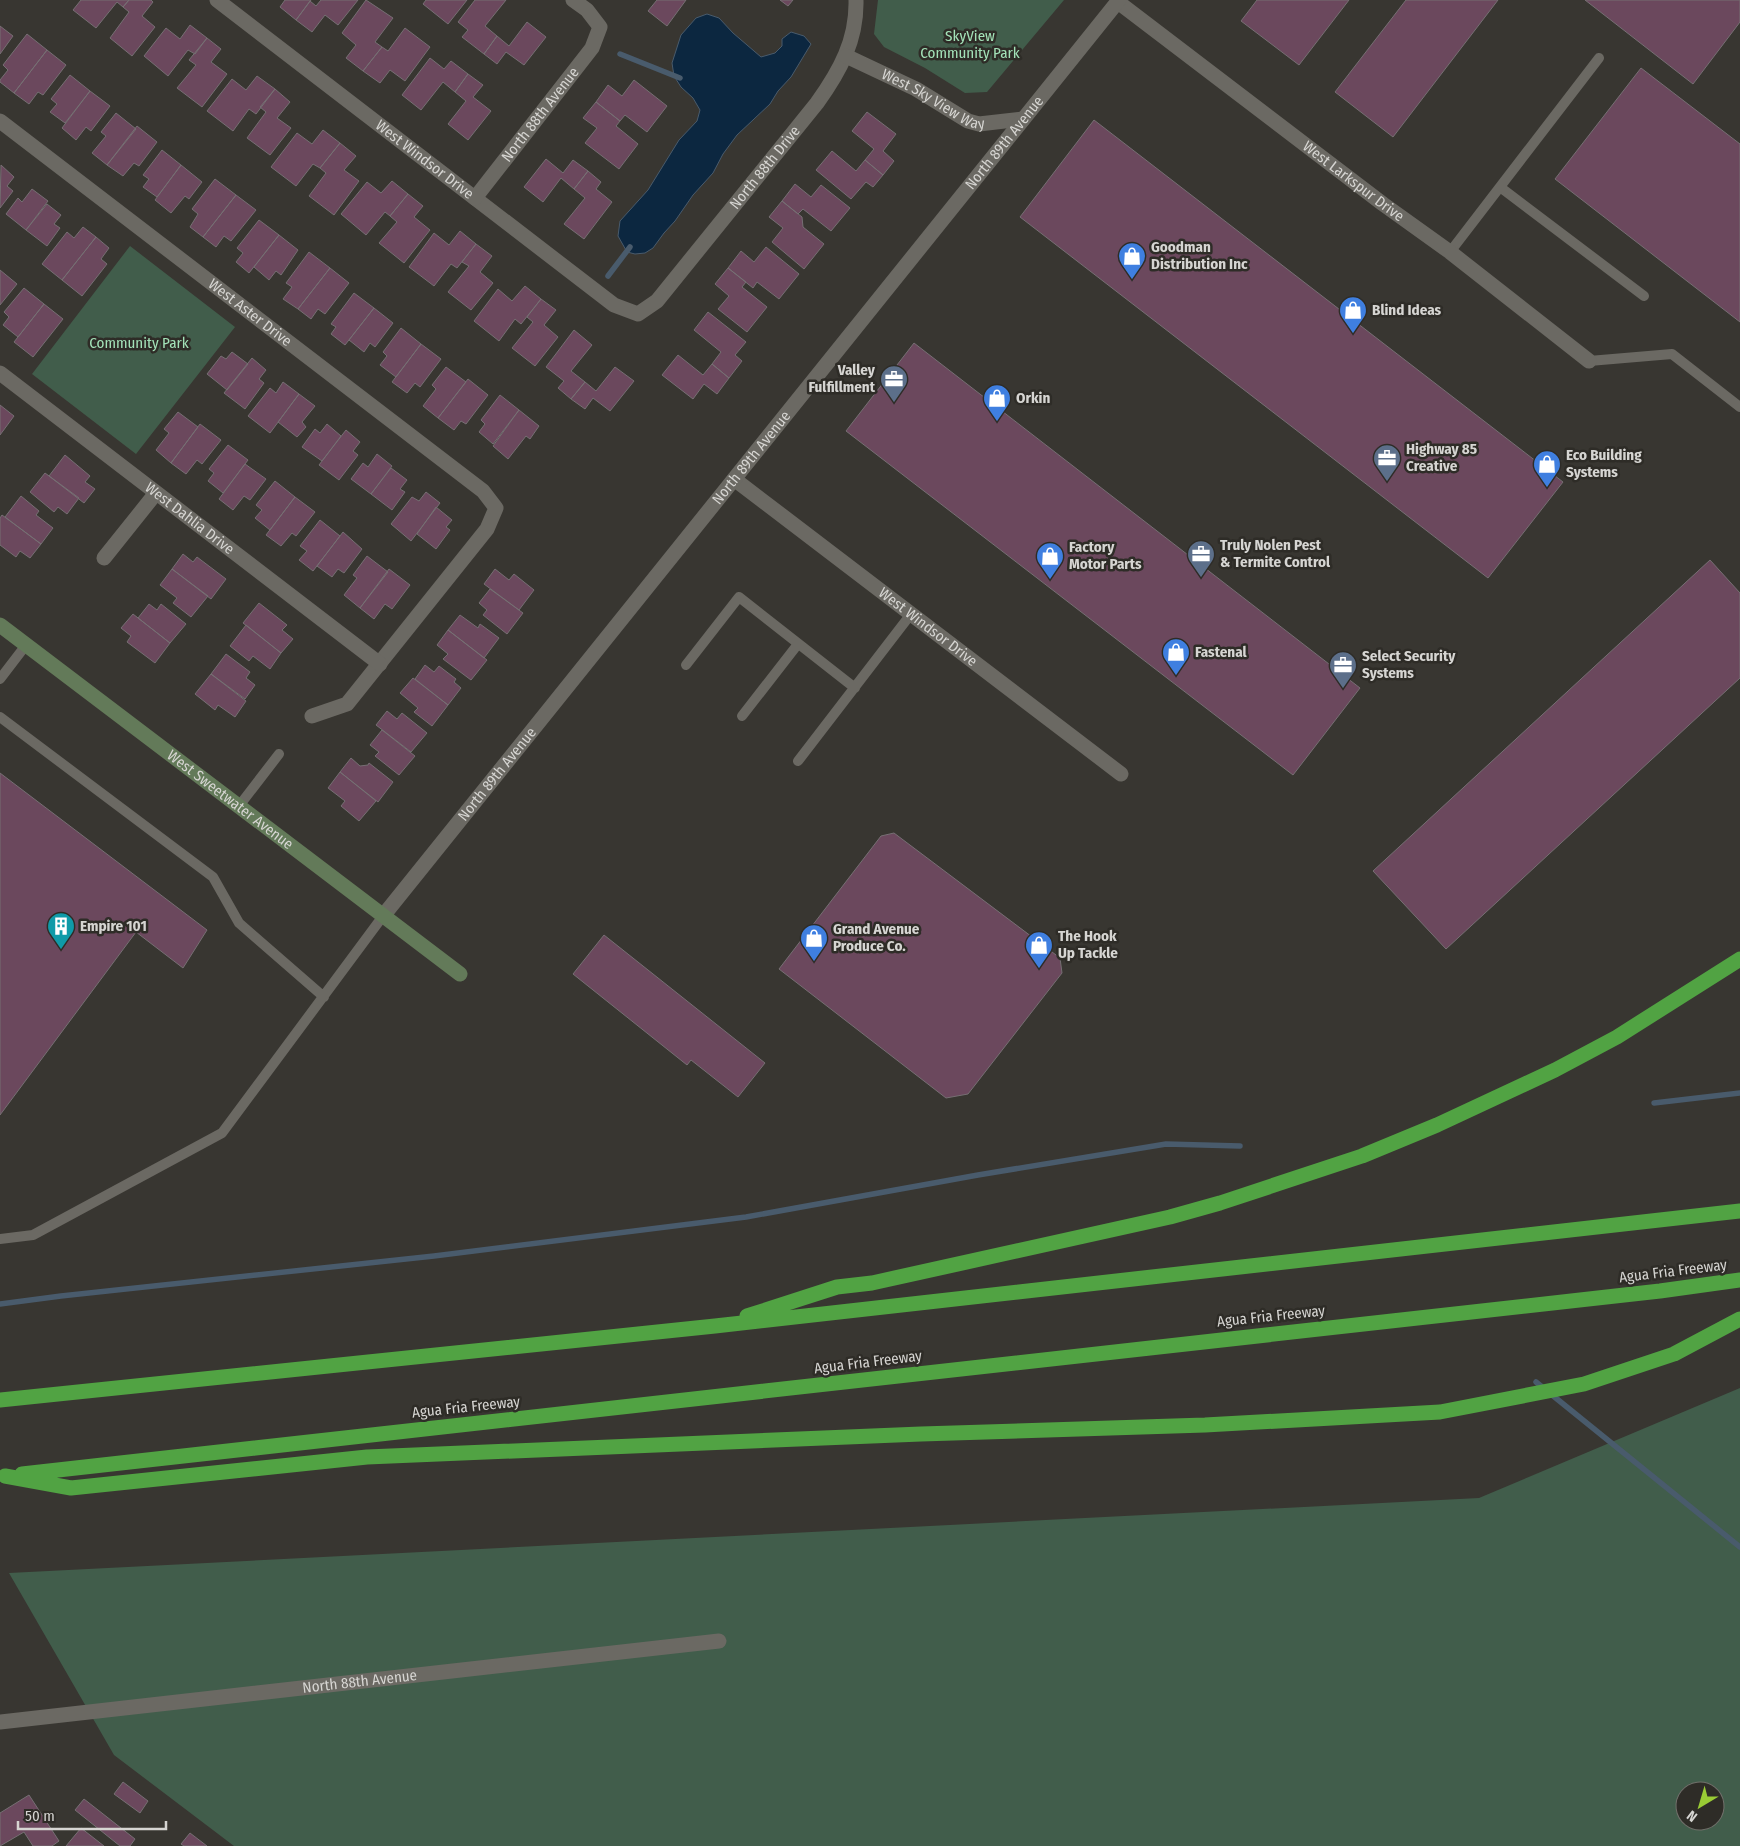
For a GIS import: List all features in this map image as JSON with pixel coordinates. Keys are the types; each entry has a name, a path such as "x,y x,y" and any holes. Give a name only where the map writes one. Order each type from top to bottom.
{"highway":[{"path":"715,1326 837,1287 872,1283 1170,1217 1362,1156 1473,1109 1556,1070 1617,1037 1740,959"},
{"path":"0,1400 715,1326 1740,1211"},
{"name":"Agua Fria Freeway","path":"3,1477 1650,1292 1740,1280"},
{"path":"3,1477 70,1488 367,1457 891,1435 1205,1425 1440,1412 1584,1384 1674,1354 1740,1319"}],"street":[{"name":"West Windsor Drive","path":"217,0 614,305 638,314"},
{"name":"North 88th Avenue","path":"475,198 592,48 600,27 587,10 573,0"},
{"name":"North 88th Drive","path":"638,314 657,301 831,83 846,56 854,33 856,0"},
{"name":"North 89th Avenue","path":"383,916 1118,1"},
{"name":"West Larkspur Drive","path":"1118,1 1375,198 1450,252 1589,361"},
{"name":"West Sky View Way","path":"846,56 916,89 968,121 979,124 1023,119"},
{"name":"West Aster Drive","path":"0,121 483,491 496,508 487,529 380,664"},
{"name":"West Dahlia Drive","path":"0,373 380,664"},
{"name":"West Windsor Drive","path":"734,478 1121,774"},
{"path":"104,558 156,493"},
{"name":"West Sweetwater Avenue","path":"0,625 460,974"},
{"path":"312,716 346,704 380,664"},
{"name":"North 88th Avenue","path":"0,1722 719,1641"}],"lane":[{"path":"1450,252 1599,58"},
{"path":"1500,187 1644,296"},
{"path":"1589,361 1672,354 1740,407"},
{"path":"686,666 739,597 855,688"},
{"path":"798,761 911,614"},
{"path":"742,716 798,644"},
{"path":"0,679 26,645"},
{"path":"0,717 213,877 239,923 324,997"},
{"path":"239,806 279,754"},
{"path":"0,1239 33,1235 222,1133 383,916"}],"green space":[{"name":"SkyView Community Park","path":"878,0 1064,0 987,92 965,93 925,68 884,47 874,34"},
{"name":"Community Park","path":"130,246 235,327 136,454 32,374"},
{"path":"1740,1388 1740,1846 234,1846 114,1755 9,1573 1479,1498"}],"water":[{"path":"707,14 719,18 761,57 775,53 782,46 782,39 791,32 804,36 811,44 791,77 778,91 770,104 737,135 723,154 713,173 693,195 653,248 645,253 635,254 627,252 618,236 620,221 648,190 679,140 697,121 700,110 693,98 681,87 674,76 672,63 681,35 696,18"}],"building":[{"path":"81,0 129,0 123,7 117,2 96,28 73,10"},
{"path":"129,0 151,0 153,2 142,16 155,27 132,56 110,38 129,12 123,7"},
{"path":"285,0 311,0 296,20 280,7"},
{"path":"321,0 358,0 338,25 325,15 312,32 296,20 310,1 316,6"},
{"path":"366,0 393,18 375,42 382,47 363,71 346,58 356,45 342,33"},
{"path":"426,0 467,0 448,24 423,4"},
{"path":"475,0 506,0 485,26 497,36 484,54 462,37 468,30 458,22"},
{"path":"657,0 686,0 667,26 648,11"},
{"path":"780,0 793,0 788,6"},
{"path":"1257,0 1349,0 1299,65 1241,21"},
{"path":"1406,0 1498,0 1393,137 1335,92"},
{"path":"1585,0 1740,0 1740,22 1693,84"},
{"path":"527,22 546,37 524,65 506,52 497,64 484,54 497,36 509,46"},
{"path":"190,25 207,38 195,54 188,50 168,76 144,56 166,28 180,39"},
{"path":"0,26 13,36 0,54"},
{"path":"405,28 430,47 405,81 390,70 380,83 363,71 382,47 388,51"},
{"path":"27,34 47,50 14,93 0,82 8,70 3,65"},
{"path":"207,38 221,49 211,62 227,74 202,107 177,88 196,65 189,60"},
{"path":"47,50 66,65 43,95 38,92 29,104 14,93"},
{"path":"430,58 444,69 451,61 468,74 455,92 443,82 421,110 402,95"},
{"path":"1641,68 1740,144 1740,322 1555,179"},
{"path":"468,74 483,85 473,97 491,111 468,140 448,124 466,101 455,92"},
{"path":"70,75 90,91 65,123 50,112 57,104 51,99"},
{"path":"257,76 275,89 256,114 249,109 233,131 207,111 232,79 246,90"},
{"path":"634,80 667,106 647,132 625,115 620,121 596,102 608,85 622,96"},
{"path":"275,89 290,102 277,118 291,128 270,155 247,138 266,112 260,107"},
{"path":"90,91 110,106 91,131 86,127 76,140 62,128"},
{"path":"596,102 620,121 616,126 638,144 619,169 585,143 597,128 583,118"},
{"path":"867,112 896,134 883,151 894,161 883,175 865,160 874,149 852,131"},
{"path":"116,113 136,129 107,165 92,153 106,136 101,132"},
{"path":"1094,120 1563,482 1488,578 1020,217"},
{"path":"137,126 157,142 139,166 134,163 123,176 107,165"},
{"path":"323,130 340,143 320,168 313,164 296,186 271,167 297,133 312,144"},
{"path":"340,143 356,156 344,170 359,181 334,215 309,196 326,173 320,168"},
{"path":"162,150 181,165 157,197 143,187 149,179 143,175"},
{"path":"832,151 856,171 865,160 883,175 873,187 866,182 851,199 816,170"},
{"path":"546,159 563,173 573,160 588,171 574,189 561,178 543,202 524,187"},
{"path":"1,165 14,177 7,186 13,191 0,208"},
{"path":"181,165 202,182 189,199 185,196 171,213 155,200"},
{"path":"588,171 601,182 596,189 612,202 584,239 564,224 585,198 574,189"},
{"path":"215,179 236,195 203,237 190,227 198,214 192,209"},
{"path":"392,181 408,194 390,216 385,212 366,235 341,214 367,182 381,193"},
{"path":"795,184 811,197 821,185 850,208 831,231 803,209 798,214 782,201"},
{"path":"32,189 48,201 26,230 6,214 18,198 22,202"},
{"path":"408,194 423,206 414,217 430,230 404,263 379,243 397,222 390,216"},
{"path":"236,195 256,210 231,241 224,236 216,247 203,237"},
{"path":"782,201 802,217 803,227 824,244 804,269 772,242 783,228 769,217"},
{"path":"47,204 61,215 54,224 60,228 47,246 26,230"},
{"path":"259,220 279,235 249,273 236,262 243,253 237,248"},
{"path":"83,227 96,237 62,280 42,264 67,232 74,238"},
{"path":"460,231 476,244 457,268 451,264 434,286 409,267 434,233 449,245"},
{"path":"279,235 298,250 281,275 276,271 269,280 254,267"},
{"path":"96,237 109,248 101,259 107,264 82,296 62,280"},
{"path":"476,244 492,256 480,272 493,283 471,310 448,292 469,266 462,262"},
{"path":"766,247 799,274 779,299 757,282 753,288 728,268 741,251 754,262"},
{"path":"309,252 330,268 298,309 283,299 292,287 286,283"},
{"path":"330,268 349,283 325,314 318,309 311,319 298,309"},
{"path":"728,268 746,282 742,287 767,307 747,332 718,309 729,296 715,284"},
{"path":"0,270 17,284 0,305"},
{"path":"525,286 541,299 521,324 515,319 499,341 474,321 498,289 512,301"},
{"path":"24,288 44,304 18,337 3,325 9,317 4,312"},
{"path":"354,293 374,308 345,345 331,334 336,327 331,324"},
{"path":"541,299 556,310 544,325 558,337 535,366 512,348 533,322 527,317"},
{"path":"44,304 63,319 33,357 14,342"},
{"path":"374,308 393,323 375,347 370,343 364,352 349,340"},
{"path":"708,312 746,342 735,355 742,361 729,378 712,364 721,352 694,330"},
{"path":"401,328 421,344 396,377 380,365 387,356 383,352"},
{"path":"574,330 592,345 571,371 585,382 571,399 558,388 564,381 546,367"},
{"path":"914,343 1360,688 1293,775 846,431"},
{"path":"421,344 441,359 420,387 415,383 407,393 392,382"},
{"path":"232,352 248,364 227,390 207,374 221,356 226,359"},
{"path":"678,355 703,375 712,364 729,378 717,394 704,384 693,399 662,375"},
{"path":"252,358 266,370 259,379 264,383 245,409 224,393"},
{"path":"446,367 466,382 438,418 423,406 436,389 432,385"},
{"path":"615,367 634,381 610,411 593,398 585,409 571,399 585,382 596,391"},
{"path":"468,379 488,395 466,424 461,421 454,430 438,418"},
{"path":"283,382 299,394 270,433 248,416 270,388 276,393"},
{"path":"299,394 315,406 302,422 306,427 297,437 278,422"},
{"path":"500,395 519,410 493,444 479,432 485,424 481,420"},
{"path":"0,405 14,416 0,435"},
{"path":"519,410 539,426 530,439 526,436 508,459 493,446"},
{"path":"178,412 198,427 171,463 156,450 169,433 164,429"},
{"path":"200,424 221,440 202,464 197,460 186,474 171,463"},
{"path":"327,424 341,436 322,461 302,447 315,429 320,433"},
{"path":"346,430 360,442 353,451 358,455 339,480 319,465"},
{"path":"228,445 248,460 223,493 208,481 214,473 209,469"},
{"path":"377,454 392,466 371,494 351,479 363,463 368,467"},
{"path":"65,455 90,476 85,482 95,489 84,503 49,476"},
{"path":"245,464 266,479 250,500 244,496 233,510 219,499"},
{"path":"391,468 407,480 400,489 405,492 392,510 371,494"},
{"path":"45,473 79,498 67,514 58,507 54,512 30,492"},
{"path":"275,481 295,497 270,530 255,518 262,510 256,505"},
{"path":"426,492 440,503 411,541 391,524 412,497 419,501"},
{"path":"21,496 39,511 36,515 53,528 41,544 5,517"},
{"path":"295,497 315,512 296,536 292,533 281,546 266,535"},
{"path":"436,507 452,520 446,527 450,530 436,549 417,534"},
{"path":"2,515 41,544 30,558 20,551 16,557 0,545 0,518"},
{"path":"320,520 340,536 313,571 299,560 307,551 300,546"},
{"path":"343,532 362,549 344,573 338,569 332,577 317,566"},
{"path":"183,554 193,562 197,557 226,579 211,599 172,569"},
{"path":"367,556 388,572 360,608 344,595 357,578 353,575"},
{"path":"1710,560 1740,593 1740,678 1446,949 1373,871"},
{"path":"172,569 208,596 191,617 173,603 177,598 160,585"},
{"path":"389,569 410,585 392,609 385,604 374,619 360,608"},
{"path":"495,569 509,580 514,574 534,590 519,610 484,584"},
{"path":"490,589 523,613 507,634 483,615 487,610 479,603"},
{"path":"259,603 287,625 282,630 293,639 281,653 243,623"},
{"path":"149,604 157,610 161,604 186,624 170,643 138,618"},
{"path":"133,614 170,643 155,663 127,642 131,636 121,628"},
{"path":"460,615 478,628 480,624 499,638 484,658 448,630"},
{"path":"246,625 281,653 270,669 253,656 249,661 230,646"},
{"path":"448,630 487,660 471,680 443,659 448,654 437,645"},
{"path":"226,654 250,672 246,678 255,685 245,699 211,674"},
{"path":"425,665 434,672 439,666 456,679 454,682 461,688 448,705 415,679"},
{"path":"211,674 246,701 235,717 218,705 215,710 195,694"},
{"path":"413,678 448,705 432,726 414,712 418,708 400,693"},
{"path":"387,711 397,719 402,713 427,733 411,752 376,725"},
{"path":"382,730 415,756 399,775 375,756 379,752 370,745"},
{"path":"351,758 360,766 368,765 369,763 393,782 378,802 340,772"},
{"path":"340,772 376,801 359,821 341,806 345,801 328,788"},
{"name":"Empire 101","path":"0,773 207,930 183,968 136,932 0,1115"},
{"path":"894,833 1060,958 1062,973 968,1094 946,1098 779,969 881,836"},
{"path":"604,935 765,1063 738,1097 691,1060 687,1065 573,974"},
{"path":"123,1782 148,1801 140,1813 114,1794"},
{"path":"29,1795 59,1841 52,1846 33,1846 24,1832 0,1846 0,1813"},
{"path":"84,1799 135,1839 130,1846 120,1846 75,1810"},
{"path":"81,1828 104,1846 66,1846"},
{"path":"190,1833 207,1846 184,1846 181,1844"}],"waterway":[{"path":"620,54 680,78"},
{"path":"608,276 630,247"},
{"path":"1654,1103 1740,1093"},
{"path":"0,1304 434,1256 746,1217 978,1175 1166,1144 1240,1146"},
{"path":"1536,1382 1740,1547"}],"place":[{"name":"Goodman Distribution Inc","path":"1132,280"},
{"name":"Blind Ideas","path":"1353,334"},
{"name":"Valley Fulfillment","path":"894,403"},
{"name":"Orkin","path":"997,422"},
{"name":"Highway 85 Creative","path":"1387,482"},
{"name":"Eco Building Systems","path":"1547,488"},
{"name":"Truly Nolen Pest & Termite Control","path":"1201,578"},
{"name":"Factory Motor Parts","path":"1050,580"},
{"name":"Fastenal","path":"1176,676"},
{"name":"Select Security Systems","path":"1343,689"},
{"name":"Empire 101","path":"61,950"},
{"name":"Grand Avenue Produce Co.","path":"814,962"},
{"name":"The Hook Up Tackle","path":"1039,969"}]}
